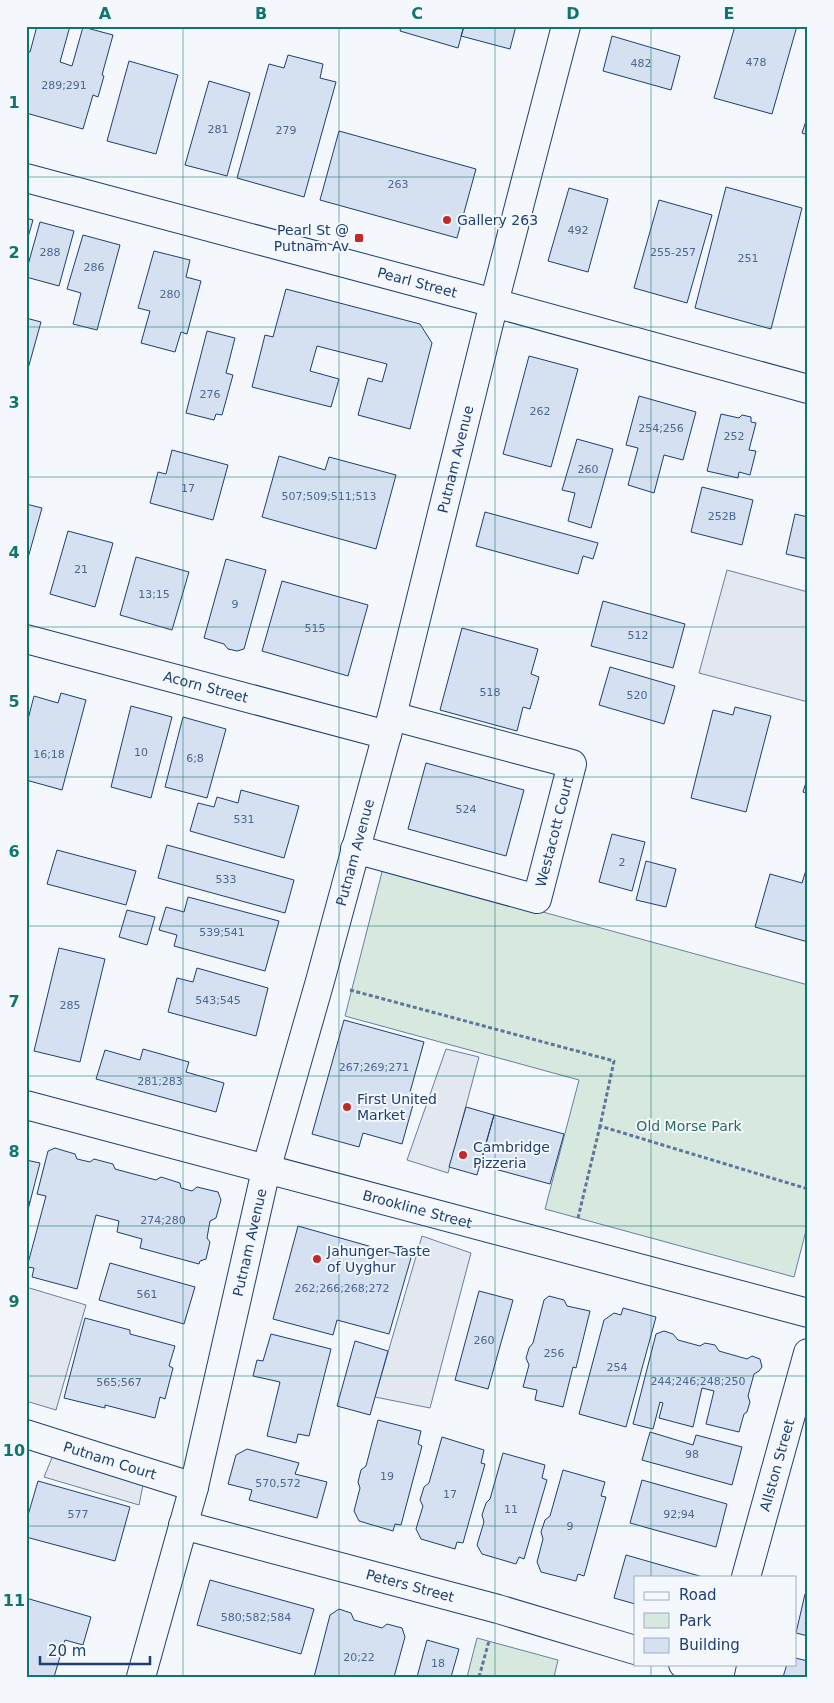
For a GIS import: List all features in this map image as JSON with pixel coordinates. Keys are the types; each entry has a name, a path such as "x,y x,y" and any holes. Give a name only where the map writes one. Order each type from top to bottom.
{"street":[{"name":"Putnam Avenue","path":"141,1677 194,1487 266,1170 320,981 389,725 494,303 566,26"},
{"name":"Pearl Street","path":"26,178 808,388"},
{"name":"Acorn Street","path":"26,639 389,725"},
{"name":"Westacott Court","path":"355,849 537,899 572,764 389,725"},
{"name":"Brookline Street","path":"26,1106 808,1313"},
{"name":"Allston Street","path":"746,1576 808,1353"},
{"name":"Putnam Court","path":"26,1434 194,1487"},
{"name":"Peters Street","path":"183,1524 498,1609 634,1650"},
{"path":"692,1666 720,1672"}],"path":[{"path":"320,981 614,1061 571,1250"},
{"path":"600,1126 808,1189"}],"green space":[{"name":"Old Morse Park","path":"383,868 808,985 808,1223 794,1277 545,1209 579,1080 345,1016"},
{"path":"477,1638 558,1660 554,1677 467,1677"}],"shaded area":[{"path":"727,570 808,592 808,702 699,673"},
{"path":"446,1049 479,1057 448,1173 407,1160"},
{"path":"422,1236 471,1253 430,1408 375,1397"},
{"path":"26,1287 86,1305 56,1410 26,1401"},
{"path":"59,1441 147,1465 139,1505 44,1477"}],"building":[{"path":"37,26 70,26 60,62 72,66 83,27 113,35 98,97 93,95 83,129 26,113 26,51 30,52"},
{"path":"401,26 464,26 458,48 400,31"},
{"path":"464,26 516,26 510,49 461,36"},
{"path":"735,26 797,26 772,114 714,98"},
{"path":"612,36 680,56 671,90 603,71"},
{"path":"288,55 323,64 320,78 336,82 304,197 237,178 269,64 284,68"},
{"path":"129,61 178,75 156,154 107,141"},
{"path":"209,81 250,93 227,176 185,165"},
{"path":"808,115 808,135 802,133"},
{"path":"339,131 476,169 457,238 320,200"},
{"path":"726,187 802,208 771,329 695,308"},
{"path":"569,188 608,199 588,272 548,261"},
{"path":"659,200 712,215 687,303 634,288"},
{"path":"26,218 33,220 26,244"},
{"path":"40,222 74,231 59,286 26,277"},
{"path":"83,235 120,245 97,330 73,324 81,293 67,289"},
{"path":"154,251 190,260 186,277 201,281 187,334 181,332 175,352 141,343 150,311 138,308"},
{"path":"286,289 420,324 432,343 410,429 358,415 368,378 382,382 387,364 317,346 310,371 339,379 331,407 252,387 265,335 273,337"},
{"path":"26,318 41,322 26,376"},
{"path":"207,331 235,338 226,373 233,375 222,415 216,414 214,420 186,413"},
{"path":"529,356 578,369 551,467 503,454"},
{"path":"639,396 696,412 683,460 664,455 654,493 628,485 638,448 626,445"},
{"path":"721,414 739,418 742,415 751,417 751,422 756,423 749,450 756,451 750,475 739,472 738,478 707,471"},
{"path":"577,439 613,449 591,528 568,521 575,493 562,490"},
{"path":"172,450 228,465 213,520 150,503 158,472 166,474"},
{"path":"279,456 325,470 329,457 396,475 376,549 262,517"},
{"path":"702,487 753,500 742,545 691,532"},
{"path":"26,504 42,508 26,565"},
{"path":"485,512 598,543 593,559 583,556 578,574 476,546"},
{"path":"795,514 808,517 808,559 786,554"},
{"path":"68,531 113,543 95,607 50,594"},
{"path":"136,557 189,572 172,630 120,615"},
{"path":"226,559 266,570 244,649 237,651 228,649 224,644 204,638"},
{"path":"282,581 368,605 348,676 262,651"},
{"path":"603,601 685,624 673,668 591,646"},
{"path":"462,628 538,649 531,674 539,677 530,709 523,707 517,731 440,710"},
{"path":"610,667 675,686 664,724 599,705"},
{"path":"61,693 86,700 62,790 26,780 26,727 34,696 58,703"},
{"path":"131,706 172,717 151,798 111,787"},
{"path":"735,707 771,716 746,812 691,798 713,710 733,715"},
{"path":"183,717 226,729 207,798 165,787"},
{"path":"426,763 524,790 506,856 408,829"},
{"path":"808,776 808,794 803,792"},
{"path":"241,790 299,806 284,858 190,831 198,803 214,807 217,797 238,803"},
{"path":"612,834 645,842 632,891 599,882"},
{"path":"167,845 294,880 285,913 158,878"},
{"path":"57,850 136,871 126,905 47,884"},
{"path":"646,861 676,869 666,907 636,900"},
{"path":"806,870 808,870 808,942 755,927 770,874 802,883"},
{"path":"188,897 279,921 265,971 174,946 177,935 159,930 166,907 184,912"},
{"path":"127,910 155,917 147,945 119,937"},
{"path":"59,948 105,959 80,1062 34,1051"},
{"path":"197,968 268,988 256,1036 168,1012 177,978 193,982"},
{"path":"344,1020 424,1042 410,1092 416,1094 402,1144 363,1133 359,1147 312,1134"},
{"path":"143,1049 189,1062 186,1072 224,1083 216,1112 96,1079 105,1050 140,1060"},
{"path":"466,1107 494,1115 477,1175 449,1167"},
{"path":"494,1115 564,1134 550,1184 480,1165"},
{"path":"55,1148 75,1154 77,1159 90,1162 94,1159 113,1164 115,1169 156,1180 161,1177 180,1183 181,1188 192,1191 197,1187 218,1192 221,1200 216,1218 210,1221 207,1238 210,1242 206,1259 200,1261 199,1264 140,1248 142,1239 117,1232 119,1221 96,1215 77,1289 32,1277 34,1268 27,1267 46,1196 37,1194 48,1151"},
{"path":"26,1160 40,1163 30,1202 26,1201"},
{"path":"26,1201 30,1202 26,1218"},
{"path":"298,1226 411,1258 389,1334 337,1320 333,1335 273,1319"},
{"path":"110,1263 195,1287 184,1324 99,1300"},
{"path":"479,1291 513,1300 488,1389 455,1380"},
{"path":"549,1296 564,1300 567,1306 590,1311 576,1368 573,1367 563,1407 535,1400 537,1390 523,1387 529,1365 526,1358 529,1348 533,1343 544,1300"},
{"path":"623,1308 656,1317 626,1427 579,1414 604,1320 614,1313 621,1315"},
{"path":"85,1318 130,1330 130,1334 175,1346 169,1366 173,1368 165,1399 160,1397 155,1418 105,1405 105,1408 64,1398"},
{"path":"664,1331 673,1334 678,1340 700,1346 705,1343 715,1345 719,1351 747,1359 752,1356 760,1359 762,1367 754,1374 748,1396 750,1402 747,1412 744,1414 739,1432 706,1424 714,1391 702,1388 693,1427 659,1418 663,1403 660,1402 653,1429 633,1424 656,1334"},
{"path":"271,1334 331,1349 309,1436 298,1434 296,1443 267,1436 280,1382 253,1376 257,1360 263,1361"},
{"path":"355,1341 388,1351 370,1415 337,1406"},
{"path":"378,1420 421,1431 418,1444 422,1446 401,1525 395,1524 393,1531 359,1521 354,1511 360,1488 358,1482 361,1470 366,1466"},
{"path":"650,1432 693,1445 696,1435 742,1447 732,1485 642,1460"},
{"path":"442,1437 484,1450 481,1463 485,1464 463,1543 457,1542 455,1549 421,1539 416,1529 423,1506 420,1500 424,1487 429,1483"},
{"path":"247,1449 299,1463 295,1474 327,1482 317,1518 249,1500 252,1490 228,1484 236,1455"},
{"path":"503,1453 545,1465 542,1478 547,1480 524,1559 519,1557 516,1564 482,1554 477,1545 484,1522 482,1515 486,1503 490,1499"},
{"path":"563,1470 605,1482 601,1496 606,1497 584,1576 578,1574 576,1581 541,1572 537,1562 543,1539 541,1532 545,1520 550,1516"},
{"path":"642,1480 727,1504 716,1547 630,1523"},
{"path":"38,1481 130,1507 115,1561 26,1537 26,1522"},
{"path":"626,1555 700,1576 634,1576 634,1604 614,1598"},
{"path":"210,1580 314,1609 301,1654 197,1625"},
{"path":"805,1594 808,1595 808,1636 796,1633"},
{"path":"26,1598 91,1617 83,1645 65,1640 54,1677 26,1677"},
{"path":"339,1609 351,1613 354,1620 382,1628 387,1624 402,1628 405,1637 394,1677 314,1677 330,1615"},
{"path":"427,1640 459,1649 451,1677 417,1677"},
{"path":"796,1658 808,1661 808,1677 783,1677 786,1666 796,1666"}],"place":[{"name":"Gallery 263","path":"447,220"},
{"name":"Pearl St @ Putnam Av","path":"359,238"},
{"name":"First United Market","path":"347,1107"},
{"name":"Cambridge Pizzeria","path":"463,1155"},
{"name":"Jahunger Taste of Uyghur","path":"317,1259"}]}
